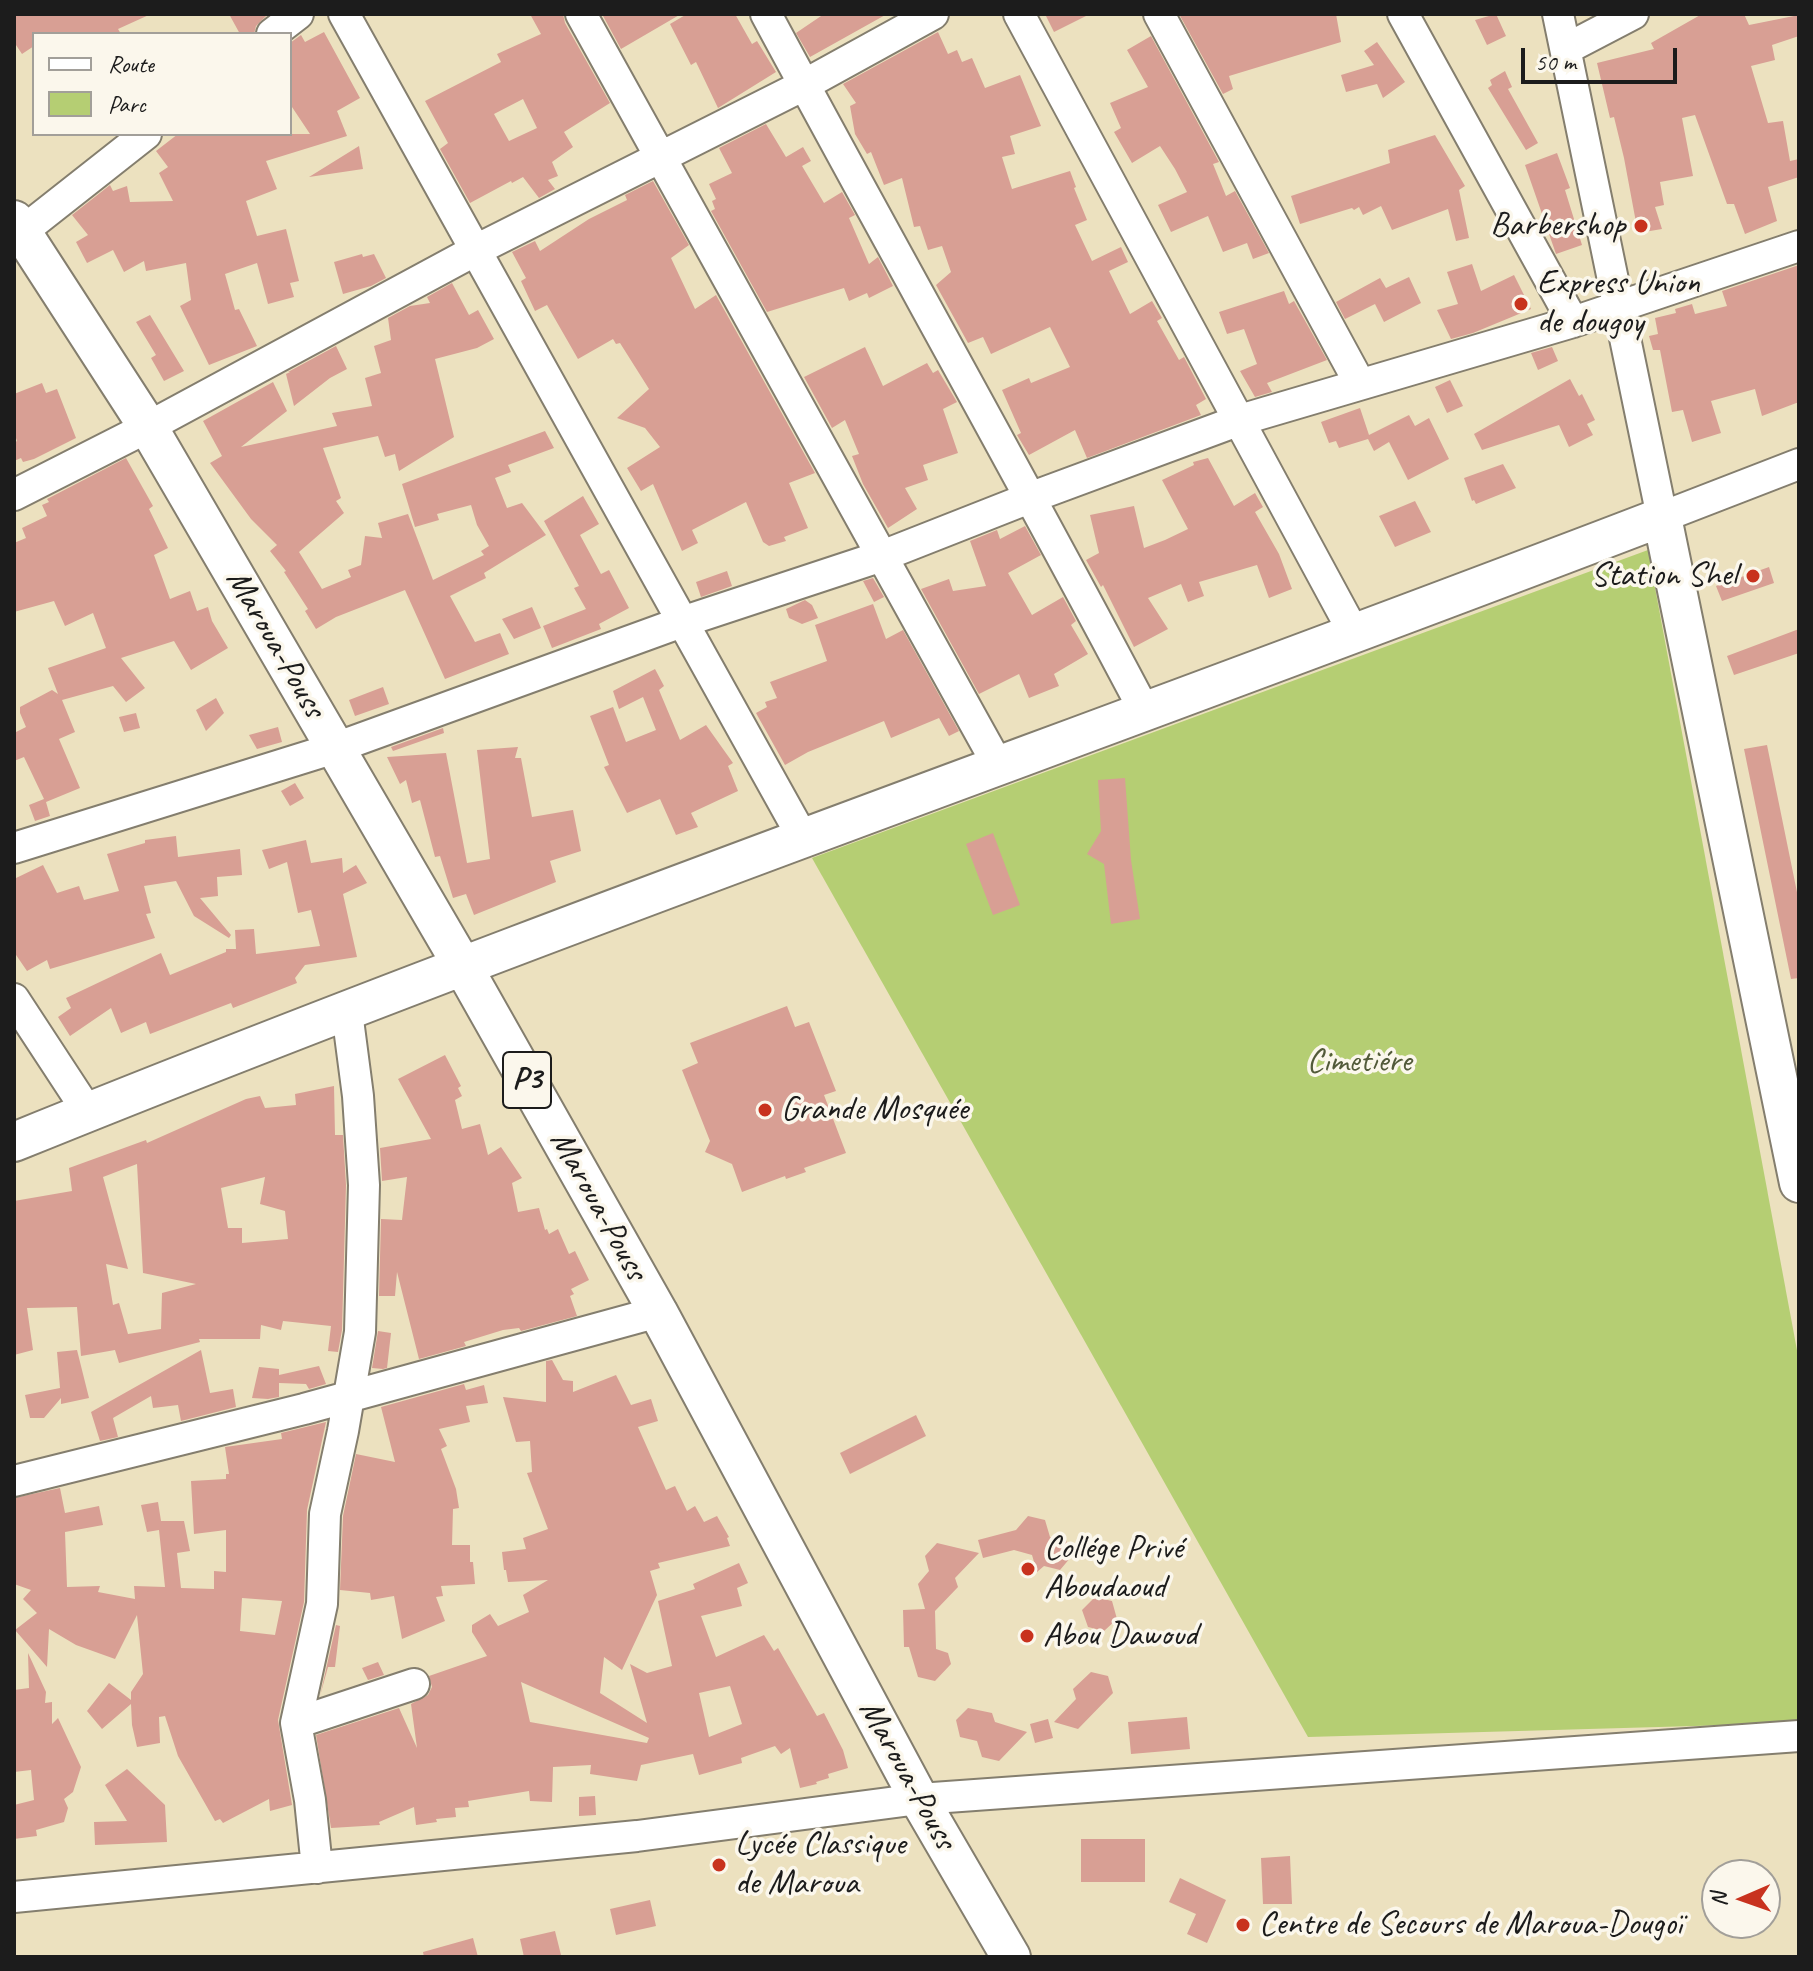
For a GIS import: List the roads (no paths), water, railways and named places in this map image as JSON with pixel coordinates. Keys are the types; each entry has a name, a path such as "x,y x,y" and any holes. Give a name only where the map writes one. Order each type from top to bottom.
{"main road":[{"name":"Maroua-Pouss","path":"17,230 148,427 462,965 658,1312 919,1799 1011,1957"},
{"path":"14,1142 462,965 999,767 1144,710 1355,635 1662,517 1799,1183"}],"street":[{"path":"275,32 298,14"},
{"path":"344,14 803,838"},
{"path":"581,14 999,767"},
{"path":"766,14 884,234 1032,497 1144,710"},
{"path":"14,495 148,427 476,250 804,85 933,14"},
{"path":"1019,14 1355,635"},
{"path":"1159,14 1360,384"},
{"path":"1403,14 1573,322"},
{"path":"1558,14 1662,517 1799,464"},
{"path":"1566,49 1633,14"},
{"path":"17,230 143,136"},
{"path":"14,848 335,748 682,622 882,556 1240,420 1619,308 1799,246"},
{"path":"14,999 88,1112"},
{"path":"317,1868 310,1800 296,1723 322,1604 325,1514 360,1332 364,1198 358,1096 347,1012"},
{"path":"14,1481 349,1397 658,1312"},
{"path":"296,1723 414,1684"},
{"path":"14,1897 637,1836 919,1799 1799,1736"}],"place":[{"name":"Barbershop","path":"1641,226"},
{"name":"Express Union de dougoy","path":"1521,304"},
{"name":"Station Shel","path":"1753,576"},
{"name":"Grande Mosquée","path":"765,1110"},
{"name":"Collége Privé Aboudaoud","path":"1028,1569"},
{"name":"Abou Dawoud","path":"1027,1636"},
{"name":"Lycée Classique de Maroua","path":"719,1865"},
{"name":"Centre de Secours de Maroua-Dougoï","path":"1243,1925"}],"park label":[{"name":"Cimetiére","path":"1359,1062"}]}
